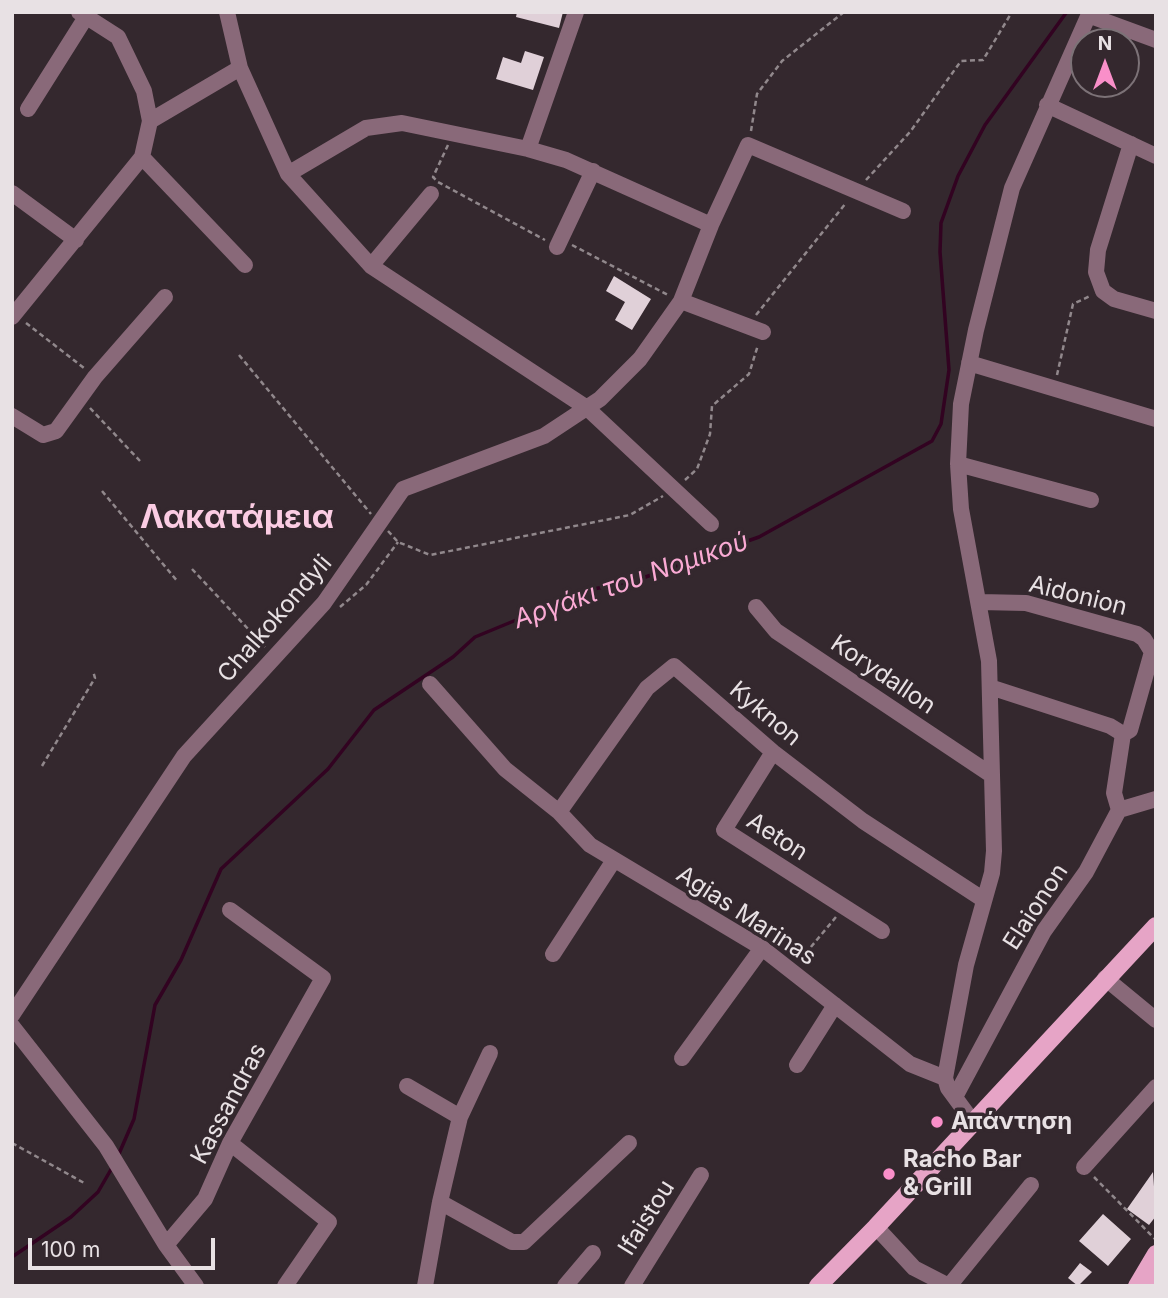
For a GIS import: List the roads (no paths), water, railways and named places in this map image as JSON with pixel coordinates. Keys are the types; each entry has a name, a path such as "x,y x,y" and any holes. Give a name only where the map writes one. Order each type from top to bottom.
{"main road":[{"path":"818,1286 1156,926"},
{"path":"1137,1286 1156,1254"},
{"path":"1152,1286 1156,1279"}],"street":[{"path":"227,12 240,68 288,174 371,266 587,408 711,524"},
{"path":"527,149 576,12"},
{"path":"974,1122 955,1097 945,1078 963,979 992,873 994,851 990,774 990,687 980,602 961,509 958,464 960,416 969,363 1012,188 1089,13 1156,40"},
{"path":"13,316 142,157 150,121 144,92 118,37 83,15 28,109"},
{"path":"150,121 240,68"},
{"path":"1047,105 1156,156"},
{"path":"288,174 366,128 402,123 453,136 527,149 593,171 710,225"},
{"path":"1131,144 1098,250 1096,272 1103,291 1114,299 1156,311"},
{"name":"Chalkokondyli","path":"12,1015 184,756 324,603 403,489 544,436 587,408 640,359 681,302 710,225 748,145 904,211"},
{"path":"142,157 245,265"},
{"path":"559,243 593,171"},
{"path":"12,193 76,240"},
{"path":"371,266 431,194"},
{"path":"12,416 43,435 56,431 95,377 165,297"},
{"path":"681,302 755,329"},
{"path":"969,363 1156,419"},
{"path":"958,464 1091,500"},
{"name":"Aidonion","path":"980,602 1026,603 1137,634 1144,639 1152,652 1130,730 1123,734"},
{"name":"Korydallon","path":"756,607 776,631 990,774"},
{"name":"Kyknon","path":"559,812 647,688 674,666 773,752 863,821 984,900"},
{"name":"Agias Marinas","path":"430,684 505,769 559,812 590,845 762,948 910,1064 945,1078"},
{"path":"990,687 1110,726 1123,734 1114,793 1119,810 1156,799"},
{"name":"Aeton","path":"773,752 724,830 882,931"},
{"name":"Elaionon","path":"955,1097 1038,943 1086,872 1119,810"},
{"path":"553,954 614,860"},
{"name":"Kassandras","path":"166,1245 205,1199 230,1143 323,978 230,910"},
{"path":"682,1058 762,948"},
{"path":"1105,978 1156,1020"},
{"path":"797,1065 835,1005"},
{"path":"12,1026 106,1146 166,1245 196,1286"},
{"path":"425,1286 440,1202 460,1117 490,1053"},
{"path":"407,1086 460,1117"},
{"path":"1084,1167 1156,1087"},
{"path":"230,1143 329,1222 285,1286"},
{"path":"440,1202 512,1242 524,1242 629,1143"},
{"name":"Ifaistou","path":"632,1286 701,1175"},
{"path":"876,1227 914,1268 949,1286 1031,1185"},
{"path":"565,1286 593,1253"}],"waterway":[{"name":"Αργάκι του Νομικού","path":"118,1156 134,1119 155,1005 181,960 221,869 328,769 374,710 453,657 475,637 589,590 637,580 759,537 932,441 941,424 949,370 940,252 941,223 958,176 985,125 1066,13"},
{"name":"Αργάκι του Νομικού","path":"12,1257 71,1217 98,1192 113,1166"}],"place":[{"name":"Απάντηση","path":"937,1122"},
{"name":"Racho Bar & Grill","path":"889,1174"}],"district":[{"name":"Λακατάμεια","path":"237,518"}]}
